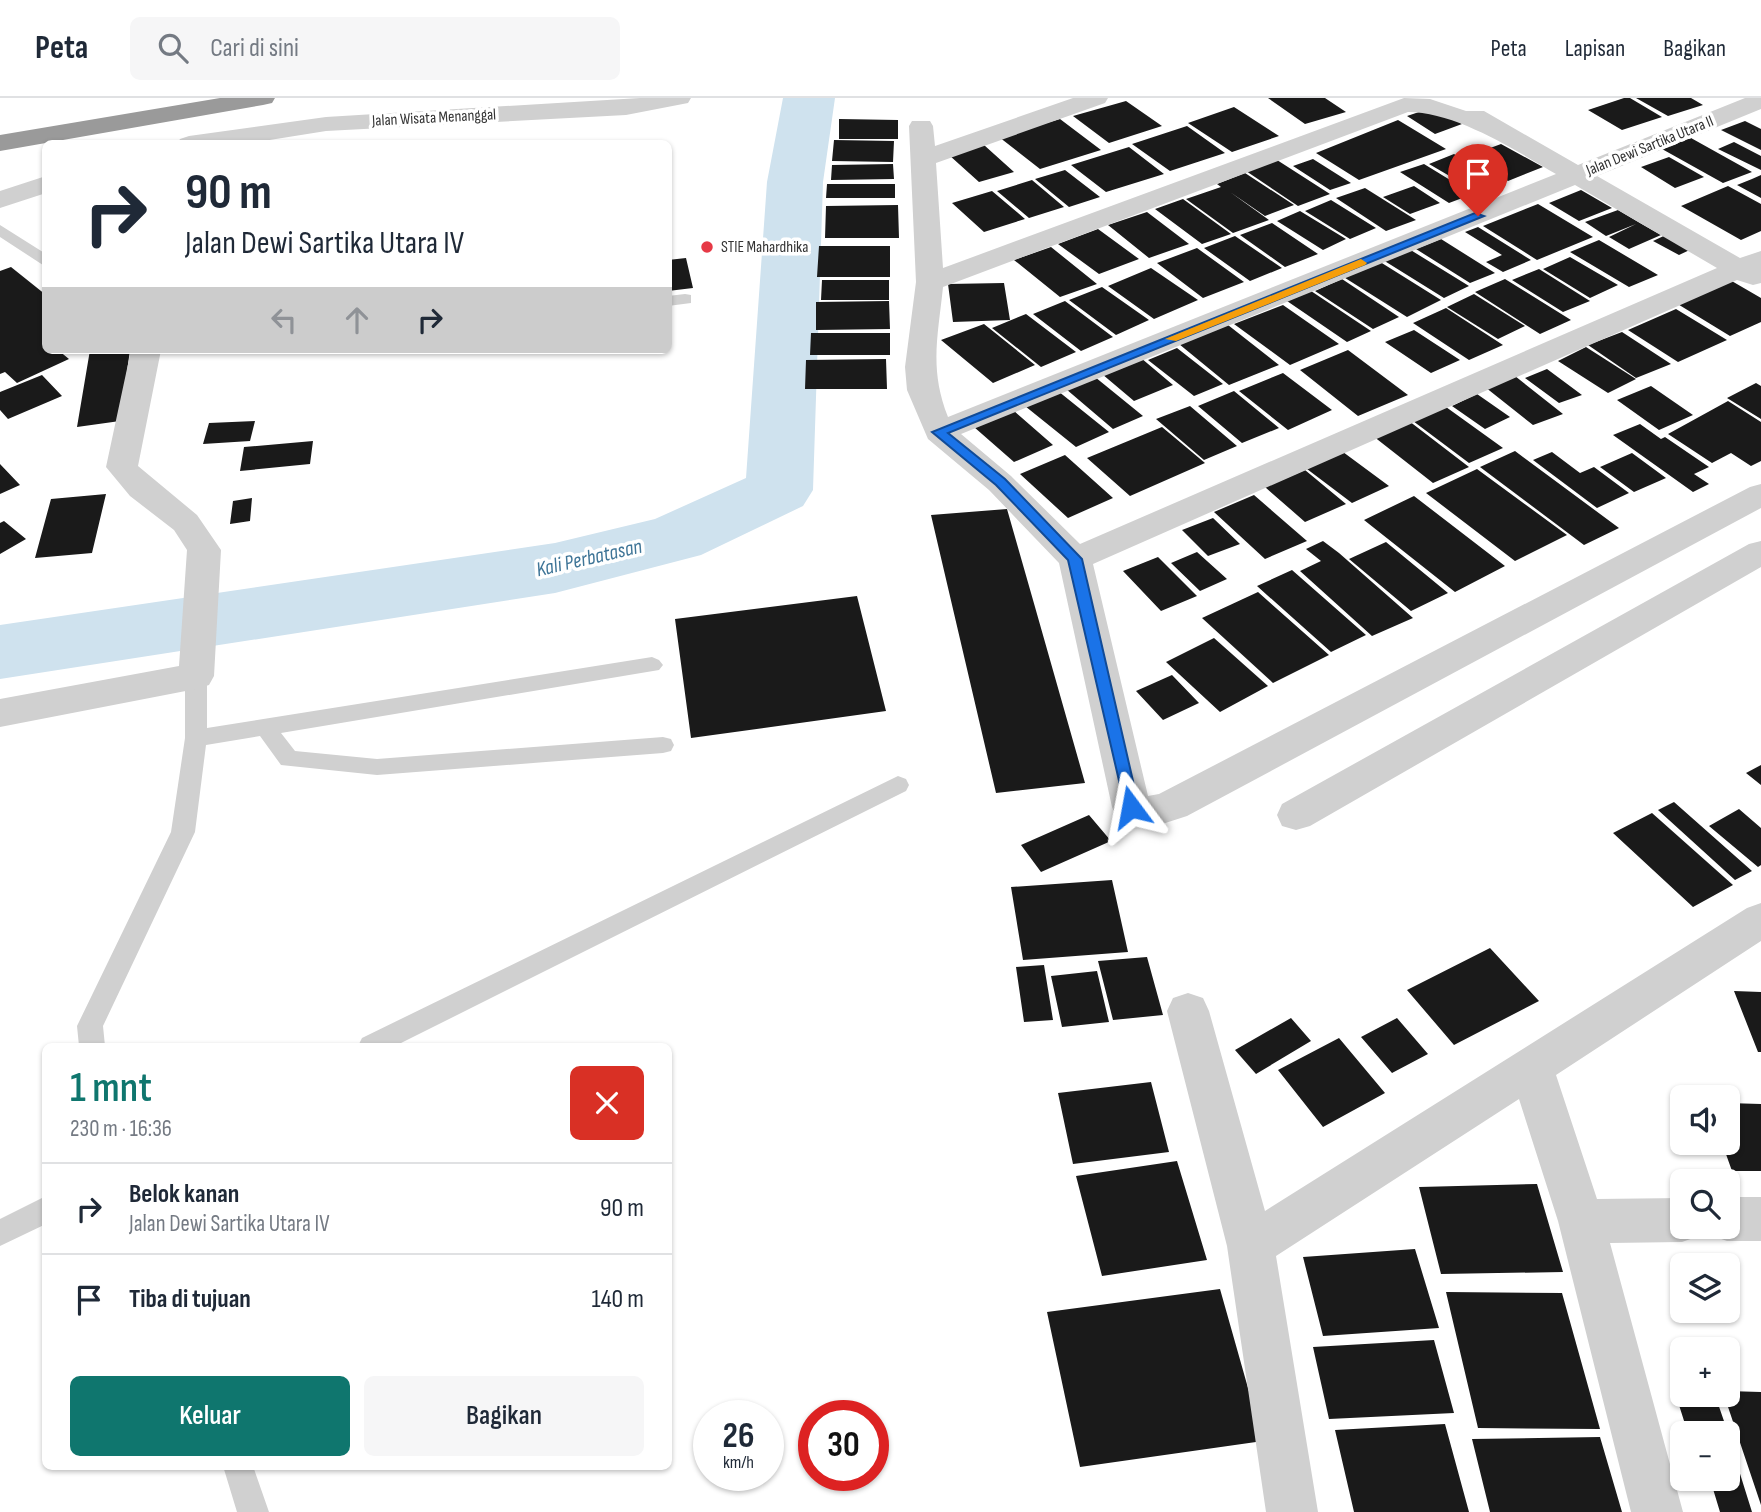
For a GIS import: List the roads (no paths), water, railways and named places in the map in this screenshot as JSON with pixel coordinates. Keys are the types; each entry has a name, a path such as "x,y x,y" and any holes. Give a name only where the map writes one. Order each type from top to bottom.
{"highway":[{"path":"0,143 263,98"},
{"path":"96,140 277,98"},
{"path":"0,162 42,152"}],"street":[{"name":"Jalan Wisata Menanggal","path":"216,140 326,124 626,108 679,98"},
{"path":"922,159 1096,98"},
{"path":"1445,98 1579,176 1753,270"},
{"name":"Jalan Dewi Sartika Utara II","path":"939,432 1579,176 1761,100"},
{"path":"930,282 1405,105 1438,107 1467,123 1498,129"},
{"path":"920,126 930,282 920,367 922,390 939,432 1000,482 1075,559 1131,807 1153,812 1172,805 1761,494"},
{"path":"0,200 42,185"},
{"path":"1075,559 1753,270"},
{"path":"0,713 197,661 204,550 181,515 130,480 122,467 145,354"},
{"path":"1296,815 1761,552"},
{"path":"1251,1246 1761,920"},
{"path":"1188,1011 1251,1246 1292,1512"},
{"path":"1531,1067 1581,1221 1657,1512"},
{"path":"1740,1219 1761,1219"},
{"path":"1581,1221 1670,1220"}],"lane":[{"path":"0,230 42,259"},
{"path":"0,251 20,243"},
{"path":"92,1043 90,1026 183,832 196,738 197,661"},
{"path":"196,738 652,665"},
{"path":"268,727 273,741 289,759 364,766 663,745"},
{"path":"377,1043 898,785"},
{"path":"0,1233 42,1211"},
{"path":"238,1470 253,1512"}],"waterway":[{"name":"Kali Perbatasan","path":"0,652 555,568 676,538 779,490 795,182 809,98"}],"place":[{"name":"STIE Mahardhika","path":"707,247"}]}
